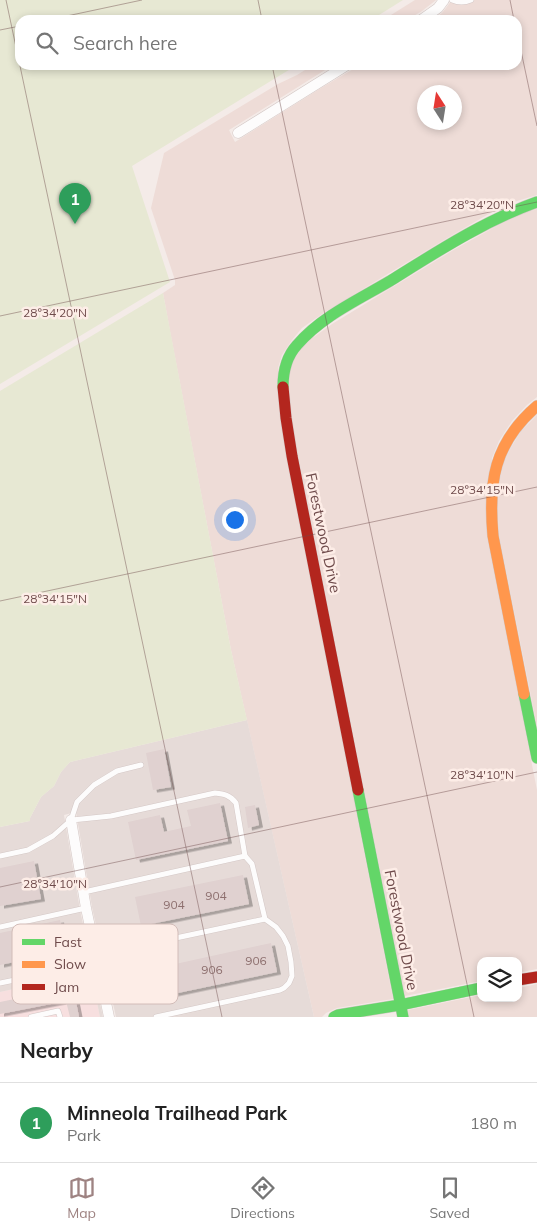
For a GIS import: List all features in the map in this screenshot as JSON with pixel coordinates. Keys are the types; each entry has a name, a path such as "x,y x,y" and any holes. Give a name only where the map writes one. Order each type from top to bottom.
{"street":[{"path":"428,15 438,8 444,0"},
{"path":"238,133 339,70"},
{"name":"Forestwood Drive","path":"403,1017 290,446 283,403 282,384 284,369 288,357 297,344 328,318 452,243 517,208 537,202"},
{"path":"537,406 516,426 505,445 498,461 493,481 491,504 493,536 537,758"},
{"path":"71,820 89,924"},
{"path":"522,979 537,977"},
{"path":"334,1017 477,989"},
{"path":"106,1004 109,1017"}],"lane":[{"path":"452,0 465,3 471,0"},
{"path":"0,856 28,850 53,836 71,820 77,802 94,785 117,771 141,765"},
{"path":"71,820 110,816 214,794 225,794 236,803 245,856 252,864 265,918 283,936 288,946 292,976 284,988 156,1017"},
{"path":"84,892 245,856"},
{"path":"14,924 86,908"},
{"path":"178,939 265,918"},
{"path":"31,1017 58,1011 60,1017"}],"shaded area":[{"path":"415,0 436,0 415,15 391,15"},
{"path":"452,0 537,0 537,195 514,202 487,215 325,312 302,328 282,355 278,368 358,822 393,999 337,1008 322,1017 314,1017 231,650 170,331 163,293 175,285 175,280 151,208 164,153 278,84 305,70 325,70 229,130 235,142 352,70 522,70 522,15 439,15"},
{"path":"537,209 537,397 512,421 499,441 492,458 487,537 537,790 537,969 522,972 522,957 477,957 477,982 405,996 296,445 289,403 290,371 293,361 301,349 311,339 332,324 455,249 519,215"},
{"path":"537,415 537,726 499,535 497,504 503,464 521,431"},
{"path":"247,720 314,1017 116,1017 113,1004 178,1004 178,924 96,924 76,812 64,815 83,924 12,924 12,989 0,992 0,827 30,821 41,797 54,786 61,772 70,762"},
{"path":"537,984 537,1017 409,1017 408,1010 477,996 477,1002 522,1002 522,987"},
{"path":"12,989 12,1004 97,1004 100,1017 0,1017 0,992"},
{"path":"97,1004 100,1004 103,1017 100,1017"}],"green space":[{"path":"0,0 403,0 379,15 15,15 15,70 289,70 132,166 170,282 0,384"},
{"path":"163,293 231,650 247,720 70,762 61,772 54,786 41,797 30,821 0,827 0,391"}],"building":[{"path":"164,749 171,787 153,790 146,753"},
{"path":"220,803 228,841 136,860 128,822 160,815 164,832 191,826 187,810"},
{"path":"255,805 259,825 248,828 245,807"},
{"path":"34,861 41,899 0,906 0,868"},
{"path":"243,875 249,904 151,924 141,924 135,897"},
{"path":"60,920 61,924 42,924"},
{"path":"12,930 12,962 0,965 0,933"},
{"path":"271,943 277,972 178,993 178,963"},
{"path":"12,1000 12,1004 51,1004 0,1014 0,1002"},
{"path":"67,1004 76,1004 79,1017 70,1017"}],"traffic: fast":[{"path":"283,387 286,364 290,354 318,325 462,237 498,218 537,202"},
{"path":"524,694 537,758"},
{"path":"358,790 403,1017"},
{"path":"334,1017 477,989"}],"traffic: slow":[{"path":"524,694 493,536 492,498 493,481 503,449 511,434 537,406"}],"traffic: jam":[{"path":"283,387 292,456 358,790"},
{"path":"522,979 537,977"}],"place":[{"name":"Minneola Trailhead Park","path":"75,224"}]}
